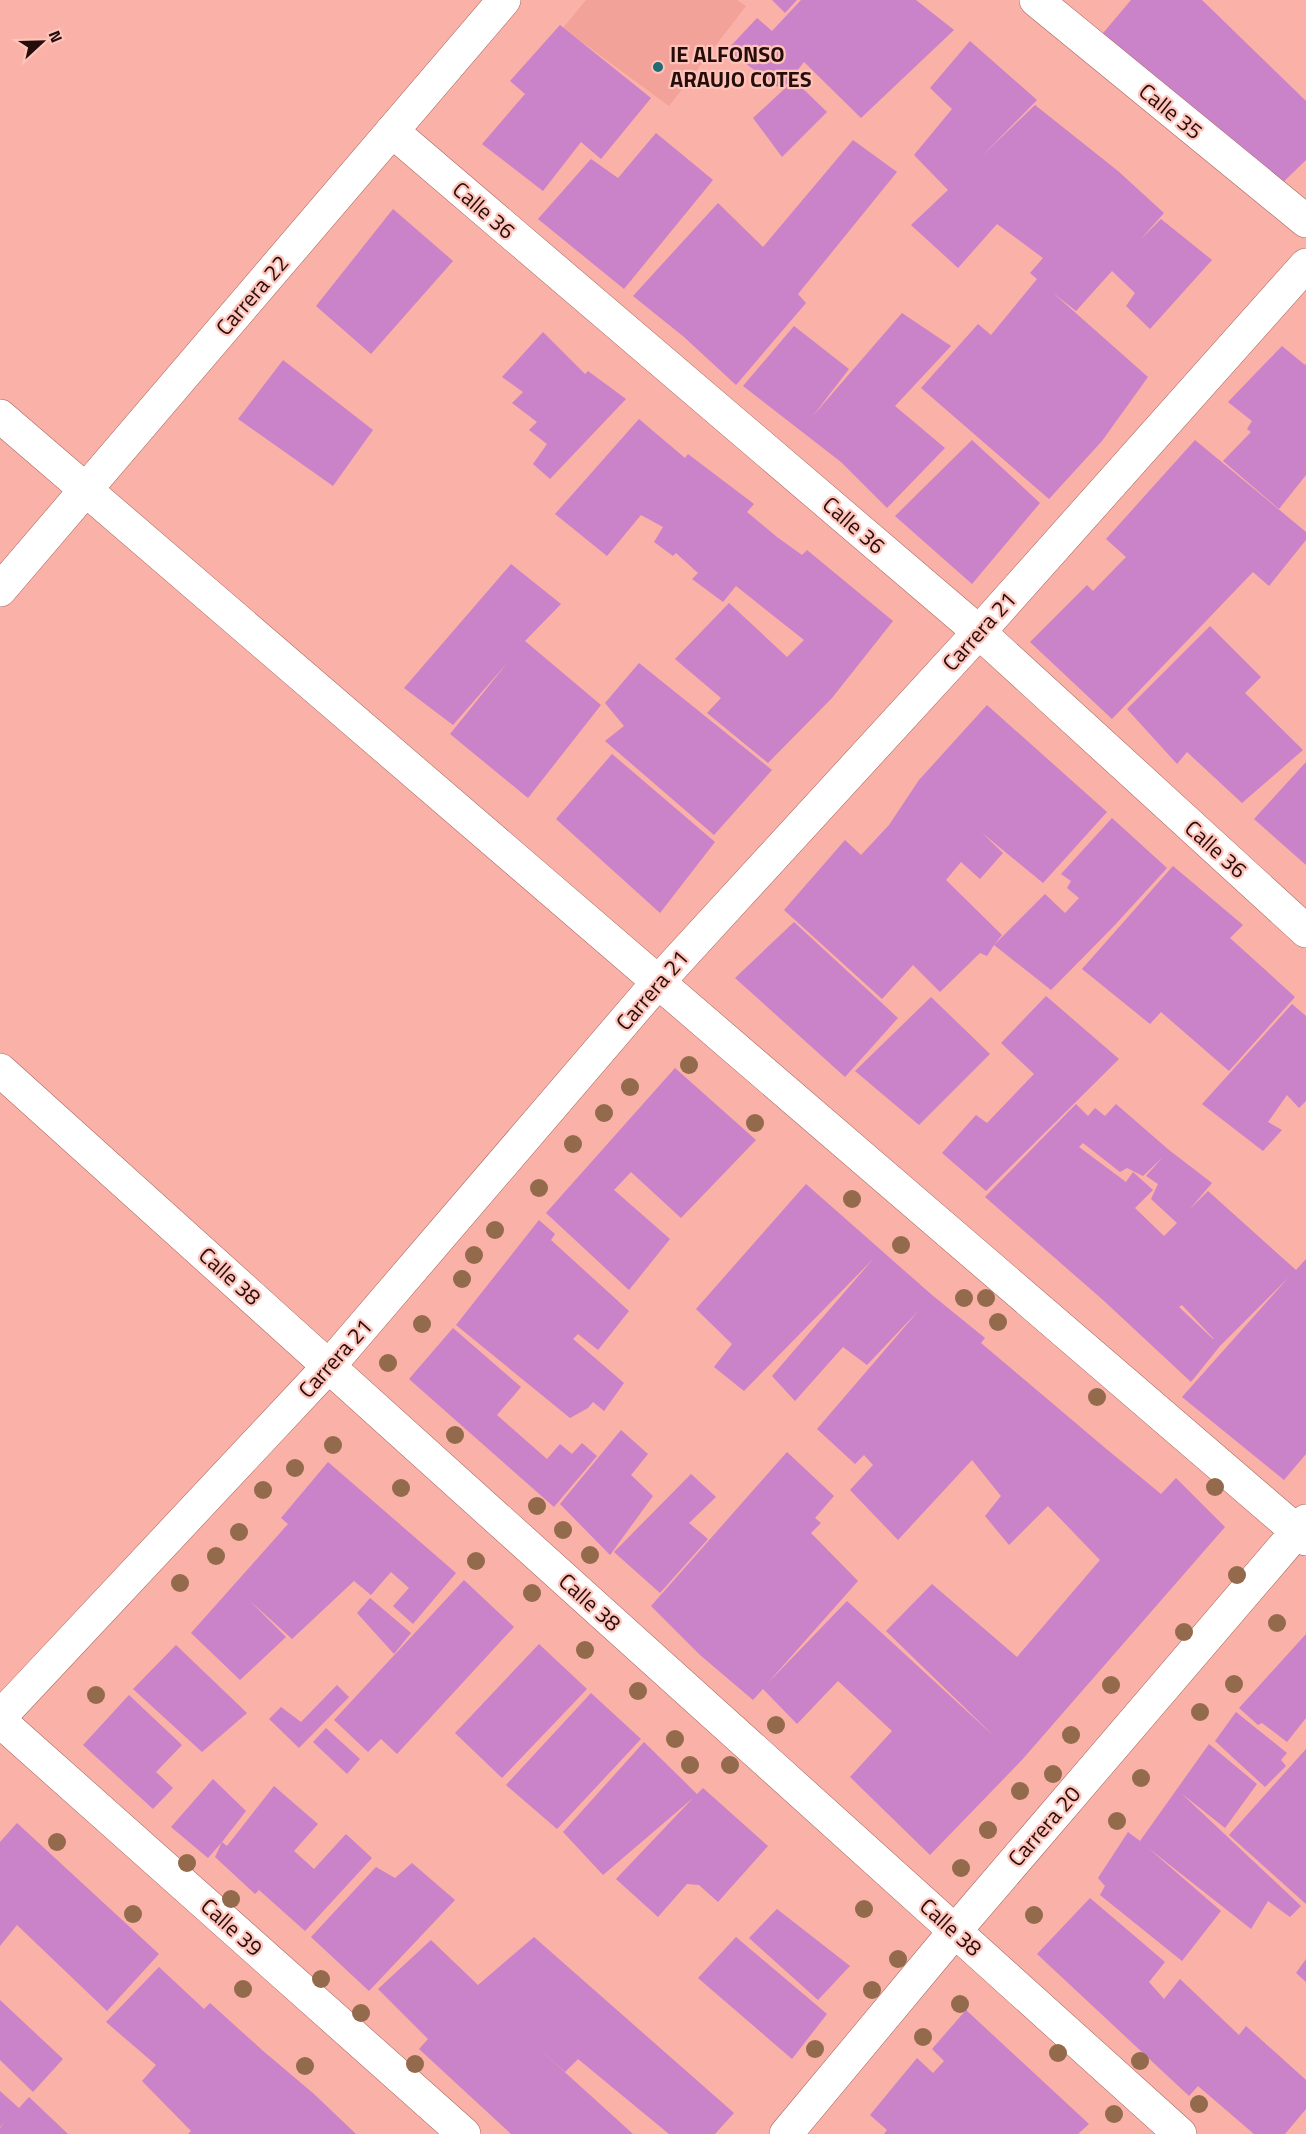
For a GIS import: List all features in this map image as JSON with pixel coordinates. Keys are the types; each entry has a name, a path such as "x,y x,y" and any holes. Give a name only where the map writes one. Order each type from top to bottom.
{"street":[{"name":"Carrera 22","path":"0,590 504,0"},
{"name":"Calle 35","path":"1036,0 1306,221"},
{"name":"Calle 36","path":"392,131 979,632 1306,931"},
{"name":"Carrera 21","path":"0,1719 329,1366 658,982 979,632 1306,265"},
{"path":"0,416 658,982 1303,1530"},
{"name":"Calle 38","path":"0,1070 1180,2134"},
{"name":"Carrera 20","path":"786,2134 955,1931 1303,1530"},
{"name":"Calle 39","path":"0,1719 464,2134"}],"shaded area":[{"name":"IE ALFONSO ARAUJO COTES","path":"586,0 737,0 746,6 669,106 563,28"}],"building":[{"path":"772,0 797,0 785,13"},
{"path":"801,0 916,0 954,30 861,118 804,62 782,90 727,50 757,18 772,31"},
{"path":"1131,0 1202,0 1306,101 1306,160 1274,191 1093,45"},
{"path":"560,25 651,98 601,159 581,142 543,191 482,144 525,94 510,81"},
{"path":"970,41 1037,100 982,156 1035,105 1118,171 1164,213 1140,240 1161,219 1212,260 1150,329 1126,306 1135,293 1112,271 1076,311 1052,292 1148,377 1102,441 1049,499 921,388 978,324 991,335 1037,279 1030,273 1043,258 997,224 958,268 911,225 948,190 914,155 952,109 930,88"},
{"path":"794,80 827,112 782,157 753,118"},
{"path":"656,133 713,180 624,289 538,219 591,159 618,178"},
{"path":"853,140 897,172 798,294 806,303 736,385 684,337 633,296 718,203 763,247"},
{"path":"393,209 453,261 371,354 316,306"},
{"path":"902,313 951,346 895,406 945,448 887,508 841,462 743,386 794,326 849,369 812,417"},
{"path":"543,332 585,374 588,371 626,399 550,479 533,464 547,444 529,430 537,422 512,403 523,392 502,377"},
{"path":"1282,346 1305,365 1306,363 1306,475 1279,509 1223,461 1251,432 1247,429 1252,421 1228,402"},
{"path":"283,360 373,430 333,486 238,419"},
{"path":"639,419 685,458 688,454 754,504 747,512 777,537 802,555 807,550 893,621 832,698 768,763 707,713 721,698 675,659 729,603 787,657 804,640 736,586 723,602 692,579 698,573 676,553 673,556 654,542 663,527 641,515 607,556 555,514"},
{"path":"972,440 1040,503 972,584 895,516"},
{"path":"1195,440 1306,532 1306,540 1269,586 1253,572 1112,719 1030,642 1087,585 1093,591 1126,557 1106,539"},
{"path":"511,564 561,604 525,641 601,705 528,798 450,734 508,662 453,725 404,688"},
{"path":"1210,626 1261,677 1245,693 1303,750 1242,803 1187,752 1177,764 1127,709"},
{"path":"639,663 772,770 714,835 605,741 624,726 605,703"},
{"path":"987,705 1107,812 1043,883 981,832 1003,853 980,879 961,862 946,880 1002,935 987,956 980,953 940,992 913,965 882,999 784,910 845,840 861,855 889,825 919,780"},
{"path":"612,754 715,842 660,913 556,819"},
{"path":"1306,762 1306,865 1254,819"},
{"path":"1112,818 1167,868 1051,990 994,945 1045,894 1065,913 1079,898 1067,888 1071,881 1061,874"},
{"path":"1173,866 1243,925 1230,938 1295,997 1229,1071 1161,1012 1150,1024 1082,969"},
{"path":"794,922 898,1018 845,1077 735,978"},
{"path":"1046,996 1119,1059 986,1191 942,1153 976,1115 987,1123 1034,1074 1001,1043"},
{"path":"931,997 990,1054 919,1125 855,1071"},
{"path":"1292,1004 1306,1016 1306,1101 1299,1108 1287,1095 1268,1122 1282,1130 1263,1151 1202,1104"},
{"path":"675,1068 756,1140 681,1218 631,1172 614,1190 670,1239 629,1290 546,1213"},
{"path":"1076,1104 1088,1116 1095,1108 1105,1116 1116,1104 1169,1150 1212,1183 1189,1210 1208,1191 1296,1270 1306,1259 1306,1454 1284,1480 1182,1397 1289,1277 1220,1346 1191,1382 1103,1300 985,1197","holes":["1083,1143 1120,1172 1127,1168 1143,1176 1163,1157 1146,1176 1158,1184 1151,1199 1177,1223 1164,1236 1135,1208 1153,1190 1133,1172 1126,1182 1079,1147","1182,1305 1214,1339 1179,1307"]},
{"path":"806,1184 932,1295 985,1338 981,1343 1161,1494 1176,1478 1225,1527 1021,1761 930,1855 850,1777 892,1731 838,1681 797,1724 763,1689 753,1700 700,1655 651,1606 787,1452 834,1496 815,1518 821,1523 811,1533 858,1581 766,1685 847,1601 996,1738 886,1631 932,1584 1017,1657 1100,1560 1048,1506 1009,1545 985,1516 1001,1496 972,1460 898,1540 850,1490 873,1465 864,1455 855,1464 817,1429 920,1309 867,1365 843,1347 795,1401 772,1376 874,1258 744,1391 714,1367 732,1344 696,1309"},
{"path":"539,1220 555,1234 551,1240 629,1311 598,1350 578,1334 573,1339 624,1383 604,1411 593,1402 588,1408 570,1418 456,1325"},
{"path":"453,1328 521,1387 497,1415 547,1459 560,1444 572,1454 582,1443 597,1456 554,1507 409,1379"},
{"path":"621,1430 648,1454 631,1475 653,1496 610,1555 560,1504"},
{"path":"328,1462 456,1573 413,1624 393,1606 409,1588 391,1572 371,1595 354,1581 292,1639 250,1601 286,1637 240,1680 191,1633 288,1524 281,1518"},
{"path":"691,1474 716,1497 689,1523 708,1539 660,1593 614,1552"},
{"path":"464,1580 514,1627 397,1754 381,1739 368,1752 334,1720"},
{"path":"370,1598 411,1633 394,1654 357,1613"},
{"path":"1306,1634 1306,1718 1287,1742 1262,1723 1258,1725 1239,1708"},
{"path":"539,1644 587,1689 502,1778 455,1733"},
{"path":"176,1645 247,1713 202,1752 133,1689"},
{"path":"337,1685 349,1697 299,1748 269,1719 281,1707 301,1722"},
{"path":"591,1693 641,1739 557,1829 506,1785"},
{"path":"129,1695 182,1745 156,1772 173,1788 153,1809 83,1745"},
{"path":"1236,1712 1287,1753 1281,1760 1286,1766 1265,1787 1215,1741"},
{"path":"326,1728 360,1759 347,1774 313,1742"},
{"path":"644,1742 697,1794 703,1788 768,1846 718,1902 699,1885 687,1884 658,1917 616,1879 693,1798 603,1875 563,1832"},
{"path":"1209,1744 1257,1784 1225,1828 1181,1793 1301,1906 1290,1917 1268,1901 1251,1929 1147,1847 1221,1911 1182,1961 1100,1895 1105,1886 1098,1878 1128,1832 1140,1841"},
{"path":"1306,1749 1306,1904 1229,1835"},
{"path":"213,1779 246,1811 208,1858 171,1827"},
{"path":"274,1786 318,1824 294,1851 314,1869 346,1834 372,1858 305,1931 259,1890 255,1894 215,1857 222,1842 227,1846"},
{"path":"17,1823 159,1954 107,2011 17,1925 0,1946 0,1842"},
{"path":"412,1863 455,1900 369,1991 311,1937 376,1867 395,1878"},
{"path":"1090,1898 1165,1962 1149,1982 1164,1999 1180,1979 1239,2035 1246,2026 1306,2080 1306,2109 1285,2134 1254,2134 1198,2086 1189,2096 1037,1954"},
{"path":"777,1909 850,1966 818,2000 749,1938"},
{"path":"534,1937 734,2113 715,2134 669,2134 578,2059 565,2072 526,2037 633,2134 511,2134 419,2049 428,2039 378,1989 431,1940 478,1985"},
{"path":"736,1937 827,2014 792,2059 698,1978"},
{"path":"1306,1959 1306,1982 1296,1973"},
{"path":"159,1967 204,2009 210,2003 356,2134 188,2134 191,2131 142,2081 156,2065 106,2022"},
{"path":"0,2000 63,2059 33,2092 0,2060"},
{"path":"966,2010 1089,2124 1078,2134 884,2134 887,2130 870,2115 917,2058 933,2073 944,2061 932,2049"},
{"path":"0,2091 19,2108 29,2097 68,2134 0,2134 0,2128 5,2122 0,2127"}],"place":[{"name":"IE ALFONSO ARAUJO COTES","path":"658,67"}]}
